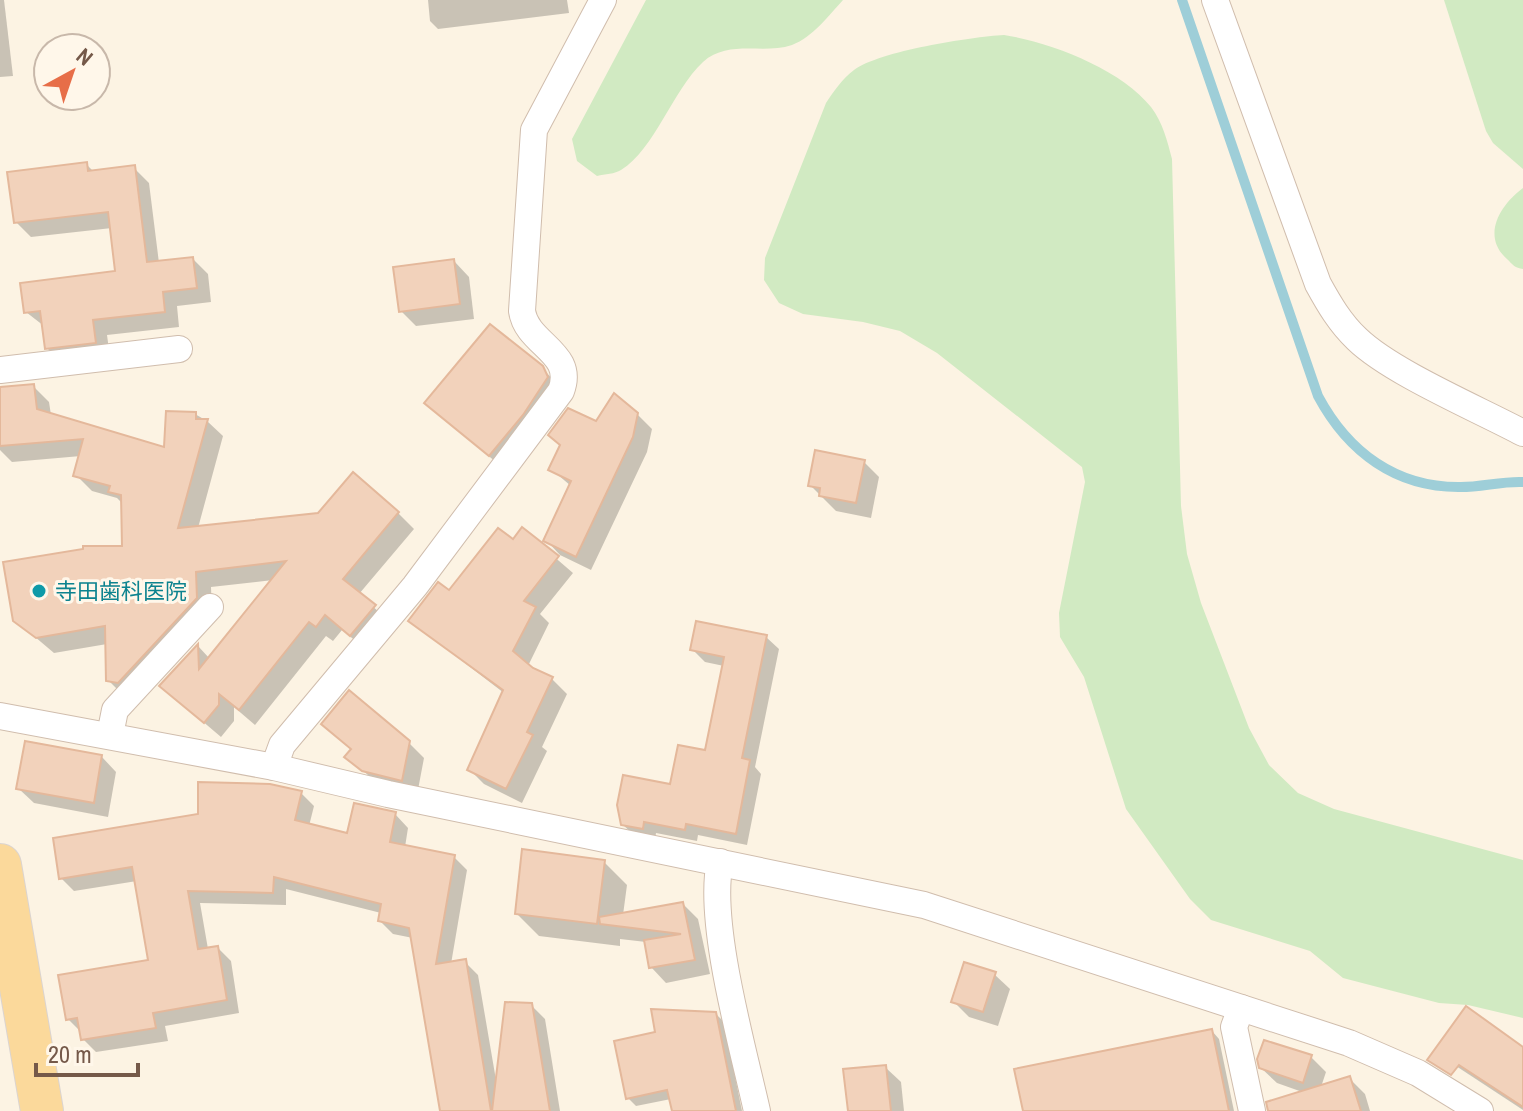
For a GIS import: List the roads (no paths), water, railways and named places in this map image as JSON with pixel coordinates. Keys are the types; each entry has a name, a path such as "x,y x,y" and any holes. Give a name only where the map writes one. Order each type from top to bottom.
{"main road":[{"path":"0,865 9,973 42,1111"}],"street":[{"path":"274,767 282,745 415,586 561,391 566,379 564,366 524,324 522,311 532,148 541,114 603,0"},
{"path":"1215,0 1318,284 1335,315 1358,341 1387,361 1523,433"},
{"path":"0,370 179,349"},
{"path":"110,735 115,710 210,607"},
{"path":"0,716 274,767 388,794 924,905 1384,1056 1480,1111"},
{"path":"720,862 715,885 728,973 757,1111"},
{"path":"1241,1008 1234,1027 1252,1111"}],"waterway":[{"path":"1182,0 1318,396 1330,416 1359,450 1376,463 1415,481 1461,487 1523,482"}],"place":[{"name":"寺田歯科医院","path":"39,591"}]}
